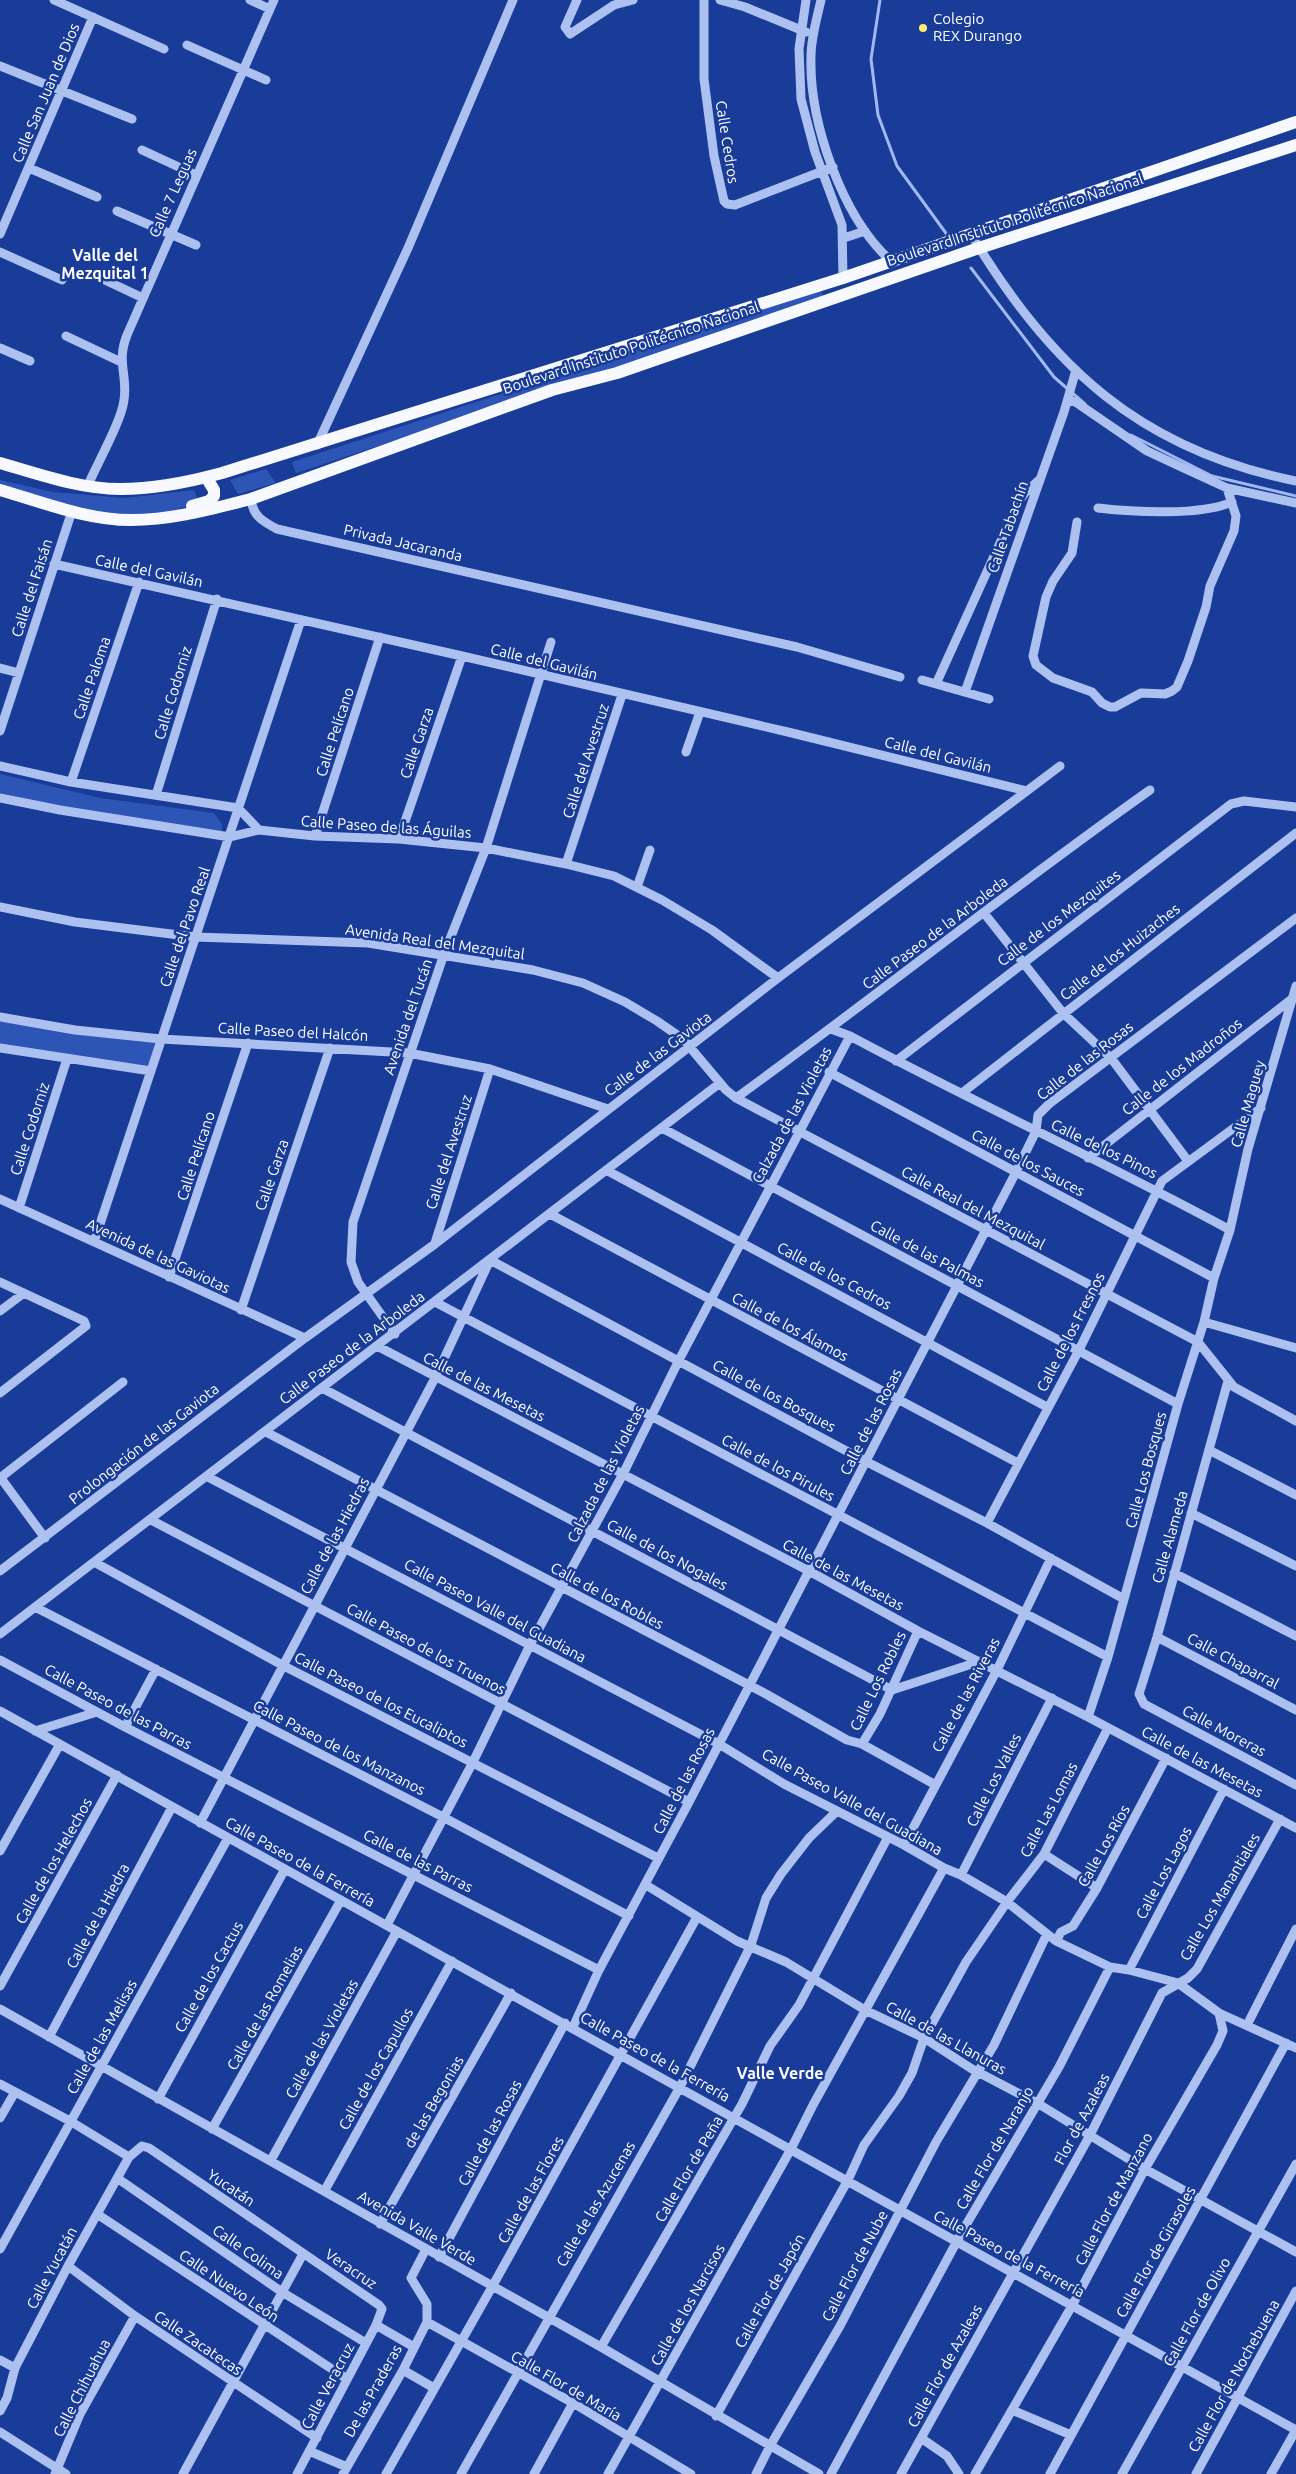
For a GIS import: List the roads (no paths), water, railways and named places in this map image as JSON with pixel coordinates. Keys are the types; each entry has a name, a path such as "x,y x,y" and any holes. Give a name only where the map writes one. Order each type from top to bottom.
{"main road":[{"name":"Boulevard Instituto Politécnico Nacional","path":"0,464 88,486 119,489 206,478 843,278 1296,122"},
{"name":"Boulevard Instituto Politécnico Nacional","path":"0,490 72,511 129,520 163,518 204,511 251,499 534,396 617,373 979,248 1296,145"},
{"path":"843,278 844,294"},
{"path":"163,518 170,512 209,501 214,496 214,490 206,478"}],"street":[{"path":"54,0 164,48"},
{"path":"250,0 270,9"},
{"name":"Calle 7 Leguas","path":"88,486 123,405 122,349 169,235 274,0"},
{"path":"316,445 408,248 513,0"},
{"path":"577,0 565,28 567,33 573,33 611,3 632,0"},
{"name":"Calle Cedros","path":"704,0 704,79 714,156 724,201 727,204 735,205 833,167"},
{"path":"720,0 745,7 814,35"},
{"path":"806,0 798,49 801,99 806,123 821,172 838,208 844,238 843,278"},
{"path":"821,0 811,55 814,100 820,126 833,167 850,205 866,231 881,251 891,260"},
{"name":"Calle San Juan de Dios","path":"0,234 94,17"},
{"path":"187,45 266,80"},
{"path":"0,66 132,119"},
{"path":"142,150 196,175"},
{"path":"30,168 98,197"},
{"path":"838,208 850,205"},
{"path":"117,211 196,245"},
{"path":"844,238 866,231"},
{"path":"970,234 1014,299 1076,370 1095,388 1124,410 1182,446 1225,463 1296,482"},
{"path":"0,252 62,280"},
{"path":"90,273 143,298"},
{"path":"66,336 121,362"},
{"path":"0,348 30,361"},
{"name":"Calle Tabachín","path":"965,692 1076,370"},
{"path":"1068,397 1147,451 1227,488 1296,503"},
{"path":"936,684 1019,501 1025,492 1039,480"},
{"path":"1077,522 1072,553 1053,581 1046,598 1033,656 1036,664 1053,678 1087,690 1105,706 1115,707 1141,692 1165,694 1177,686 1188,661 1206,607 1210,586 1234,531 1236,516 1227,488"},
{"name":"Privada Jacaranda","path":"251,499 252,509 259,519 277,529 796,647 900,677"},
{"path":"1098,508 1131,512 1200,510 1222,507 1232,502"},
{"name":"Calle del Faisán","path":"0,731 72,511"},
{"name":"Calle del Gavilán","path":"54,564 217,599 462,656 1027,791"},
{"name":"Calle Paloma","path":"71,782 138,582"},
{"name":"Calle Codorniz","path":"156,795 217,599"},
{"name":"Calle del Pavo Real","path":"94,1242 301,620"},
{"name":"Calle Pelícano","path":"315,836 380,637"},
{"name":"Avenida del Tucán","path":"395,1334 358,1282 351,1262 353,1222 444,954 486,848 551,642"},
{"name":"Calle Garza","path":"399,839 462,656"},
{"path":"0,668 19,673"},
{"path":"922,680 989,699"},
{"name":"Calle del Avestruz","path":"566,864 622,695"},
{"path":"686,752 700,712"},
{"path":"0,766 71,782 238,808 259,830"},
{"name":"Calle de las Gaviota","path":"304,1338 434,1244 778,978 1060,766"},
{"name":"Calle Paseo de la Arboleda","path":"736,1098 831,1029 1096,828 1150,790"},
{"name":"Calle Paseo de las Águilas","path":"0,798 60,810 230,837 259,830 315,836 399,839 486,848 566,864 614,876 637,887 712,930 778,978"},
{"name":"Calle de los Mezquites","path":"896,1061 1223,810 1240,800 1296,807"},
{"name":"Calle de los Huizaches","path":"962,1093 1296,833"},
{"path":"637,887 650,850"},
{"name":"Avenida Real del Mezquital","path":"0,907 75,922 195,936 368,944 444,954 533,970 583,983 640,1010 673,1032 690,1047 720,1083 736,1098"},
{"path":"984,913 1063,1013 1111,1058 1148,1110 1188,1161"},
{"name":"Calle de las Rosas","path":"439,2257 646,1885 658,1858 867,1462 1016,1172 1036,1131 1036,1121 1042,1110 1296,918"},
{"name":"Calle Maguey","path":"1230,1230 1248,1149 1296,986"},
{"name":"Calle de los Madroños","path":"1088,1158 1293,998"},
{"name":"Calle Paseo del Halcón","path":"0,1017 75,1030 161,1039 410,1052 490,1069 608,1109"},
{"name":"Calle de los Pinos","path":"831,1029 850,1036 1088,1158 1157,1190 1230,1230"},
{"name":"Calzada de las Violetas","path":"387,1925 442,1817 473,1762 530,1645 623,1474 710,1300 829,1072 850,1036"},
{"name":"Calle Pelícano","path":"170,1277 248,1043"},
{"path":"0,1048 151,1071"},
{"name":"Calle Garza","path":"241,1310 330,1048"},
{"name":"Calle Codorniz","path":"19,1208 67,1059"},
{"name":"Calle del Avestruz","path":"434,1244 490,1069"},
{"name":"Calle de los Sauces","path":"829,1072 1135,1238 1214,1278"},
{"name":"Calle Paseo de la Arboleda","path":"0,1634 395,1334 720,1083"},
{"name":"Calle Real del Mezquital","path":"736,1098 800,1130 1198,1342"},
{"name":"Calle de los Fresnos","path":"986,1523 1078,1350 1135,1238 1157,1190 1165,1178 1260,1108"},
{"name":"Calle de las Palmas","path":"662,1128 770,1187 957,1284 1178,1404"},
{"name":"Calle de los Cedros","path":"606,1170 1048,1407"},
{"name":"Avenida de las Gaviotas","path":"0,1199 304,1338"},
{"name":"Calle de los Álamos","path":"550,1214 1018,1463"},
{"name":"Calle Los Bosques","path":"1088,1716 1108,1656 1178,1404 1204,1322 1214,1278 1230,1230"},
{"name":"Calle de las Hiedras","path":"200,1823 284,1666 344,1547 435,1378 465,1319 490,1260"},
{"name":"Calle de los Bosques","path":"490,1260 867,1462 986,1523 1124,1599"},
{"path":"0,1282 84,1321 86,1326 0,1393"},
{"path":"0,1311 24,1293"},
{"name":"Calle de los Pirules","path":"435,1302 1108,1656"},
{"path":"1204,1322 1296,1348"},
{"name":"Prolongación de las Gaviota","path":"0,1571 304,1338"},
{"path":"1198,1342 1228,1381 1245,1394 1296,1421"},
{"name":"Calle de las Mesetas","path":"377,1346 435,1378 809,1571 918,1631 1088,1716 1296,1828"},
{"name":"Calle Alameda","path":"1140,1700 1139,1694 1157,1637 1228,1381"},
{"path":"45,1538 0,1477 123,1382"},
{"name":"Calle de los Nogales","path":"322,1388 892,1690"},
{"name":"Calle de los Robles","path":"266,1432 748,1685 848,1740 862,1744 934,1784"},
{"path":"1208,1450 1296,1495"},
{"name":"Calle Paseo Valle del Guadiana","path":"208,1477 719,1744 784,1784 904,1845 944,1868 961,1875 1007,1902 1056,1940 1110,1967 1178,1983 1219,2013 1296,2048"},
{"path":"1191,1513 1296,1566"},
{"name":"Calle Paseo de los Truenos","path":"151,1520 689,1802"},
{"name":"Calle de las Riveras","path":"904,1845 934,1784 997,1670 1051,1558"},
{"name":"Calle Paseo de los Eucaliptos","path":"94,1562 284,1666 658,1858"},
{"path":"1174,1573 1296,1636"},
{"name":"Calle Paseo de los Manzanos","path":"35,1607 442,1817 629,1916"},
{"name":"Calle Los Robles","path":"862,1744 892,1690 918,1631"},
{"name":"Calle Chaparral","path":"1157,1637 1296,1710"},
{"name":"Calle Paseo de las Parras","path":"0,1660 125,1727 224,1777"},
{"path":"892,1690 980,1661"},
{"path":"125,1727 156,1669"},
{"name":"Calle Los Valles","path":"961,1875 1052,1698"},
{"name":"Calle Moreras","path":"1140,1700 1144,1704 1296,1785"},
{"path":"35,1731 97,1712"},
{"name":"Calle Paseo de la Ferrería","path":"2,1715 117,1775 200,1823 680,2086 957,2243 1073,2304 1296,2430"},
{"name":"Calle Las Lomas","path":"924,2038 966,1962 1007,1902 1044,1854 1108,1728"},
{"path":"0,1851 60,1744"},
{"name":"Calle Los Ríos","path":"1056,1940 1061,1932 1072,1926 1097,1888 1166,1758"},
{"name":"Calle de los Helechos","path":"0,1986 117,1775"},
{"name":"Calle de las Parras","path":"224,1777 599,1970"},
{"name":"Calle Los Lagos","path":"1129,1970 1224,1789"},
{"name":"Calle de la Hiedra","path":"49,2037 172,1807"},
{"name":"Calle de las Azucenas","path":"461,2474 547,2317 680,2086 751,1945 751,1938 766,1898 781,1874 810,1838 837,1811"},
{"name":"Calle Los Manantiales","path":"1178,1983 1197,1969 1280,1819"},
{"name":"Calle Flor de Peña","path":"601,2347 734,2117 770,2046 793,2015 888,1837"},
{"name":"Calle de las Melisas","path":"0,2249 228,1838"},
{"path":"1044,1854 1097,1888"},
{"name":"Calle de los Narcisos","path":"608,2474 791,2149 813,2105 944,1868"},
{"name":"Calle de los Cactus","path":"158,2099 285,1869"},
{"name":"Calle de las Llanuras","path":"646,1885 737,1941 751,1945 786,1962 865,2010 924,2038 1037,2103 1145,2169 1296,2252"},
{"name":"Calle de las Romelias","path":"212,2129 341,1900"},
{"name":"Calle de las Flores","path":"386,2474 697,1917"},
{"path":"1247,2025 1296,1929"},
{"name":"Calle de las Violetas","path":"271,2160 398,1931"},
{"name":"Calle Flor de Nube","path":"756,2474 770,2446 840,2326 936,2142 994,2045 1047,1934"},
{"name":"Calle de los Capullos","path":"325,2190 452,1961"},
{"name":"Calle Flor de Naranjo","path":"830,2474 957,2243 1059,2067 1110,1967"},
{"name":"Flor de Azaleas","path":"1013,2272 1090,2137 1162,1993 1178,1983"},
{"name":"de las Begonias","path":"380,2224 511,1993"},
{"name":"Avenida Valle Verde","path":"0,2009 158,2099 325,2190 380,2224 601,2347 818,2474"},
{"name":"Calle Flor de Manzano","path":"975,2474 1073,2304 1145,2169 1217,2045 1223,2032 1219,2013"},
{"name":"Calle Flor de Japón","path":"716,2416 848,2180 864,2145 899,2096 912,2073 924,2038"},
{"name":"Calle Flor de Girasoles","path":"1050,2474 1286,2043"},
{"path":"0,2084 70,2121 129,2157"},
{"path":"0,2118 14,2092"},
{"name":"Calle Yucatán","path":"0,2411 7,2398 15,2368 68,2266 129,2157 142,2146"},
{"name":"Yucatán","path":"142,2146 149,2148 303,2254"},
{"name":"Calle Flor de Olivo","path":"1122,2474 1296,2164"},
{"name":"Calle Colima","path":"117,2178 282,2292 366,2343"},
{"name":"Calle Nuevo León","path":"97,2214 347,2379"},
{"path":"426,2249 410,2278 427,2304 427,2322"},
{"path":"183,2474 303,2254"},
{"name":"Veracruz","path":"303,2254 379,2305 382,2309"},
{"name":"Calle Zacatecas","path":"68,2266 135,2316 317,2438"},
{"name":"Calle Flor de Azaleas","path":"901,2474 1013,2272"},
{"name":"Calle Flor de Nochebuena","path":"1196,2474 1296,2291"},
{"name":"Calle Veracruz","path":"297,2474 376,2325 382,2309"},
{"name":"Calle Chihuahua","path":"60,2472 80,2414 135,2316"},
{"name":"Calle Flor de María","path":"427,2322 573,2403 687,2473"},
{"name":"De las Praderas","path":"345,2470 403,2370 427,2322"},
{"path":"376,2325 414,2347"},
{"path":"0,2360 15,2368"},
{"path":"403,2370 434,2388"},
{"path":"534,2474 573,2403"},
{"path":"1012,2410 1071,2435"},
{"path":"1271,2474 1296,2430"},
{"path":"2,2436 60,2472"},
{"path":"921,2438 947,2456 960,2474"},
{"path":"309,2451 345,2470"}],"waterway":[{"path":"880,0 871,59 878,115 897,166 948,236"},
{"path":"971,268 1054,377 1085,404"},
{"path":"1131,435 1212,476 1296,496"}],"place":[{"name":"Colegio REX Durango","path":"923,28"}],"district":[{"name":"Valle del Mezquital 1","path":"105,264"},
{"name":"Valle Verde","path":"780,2073"}]}
